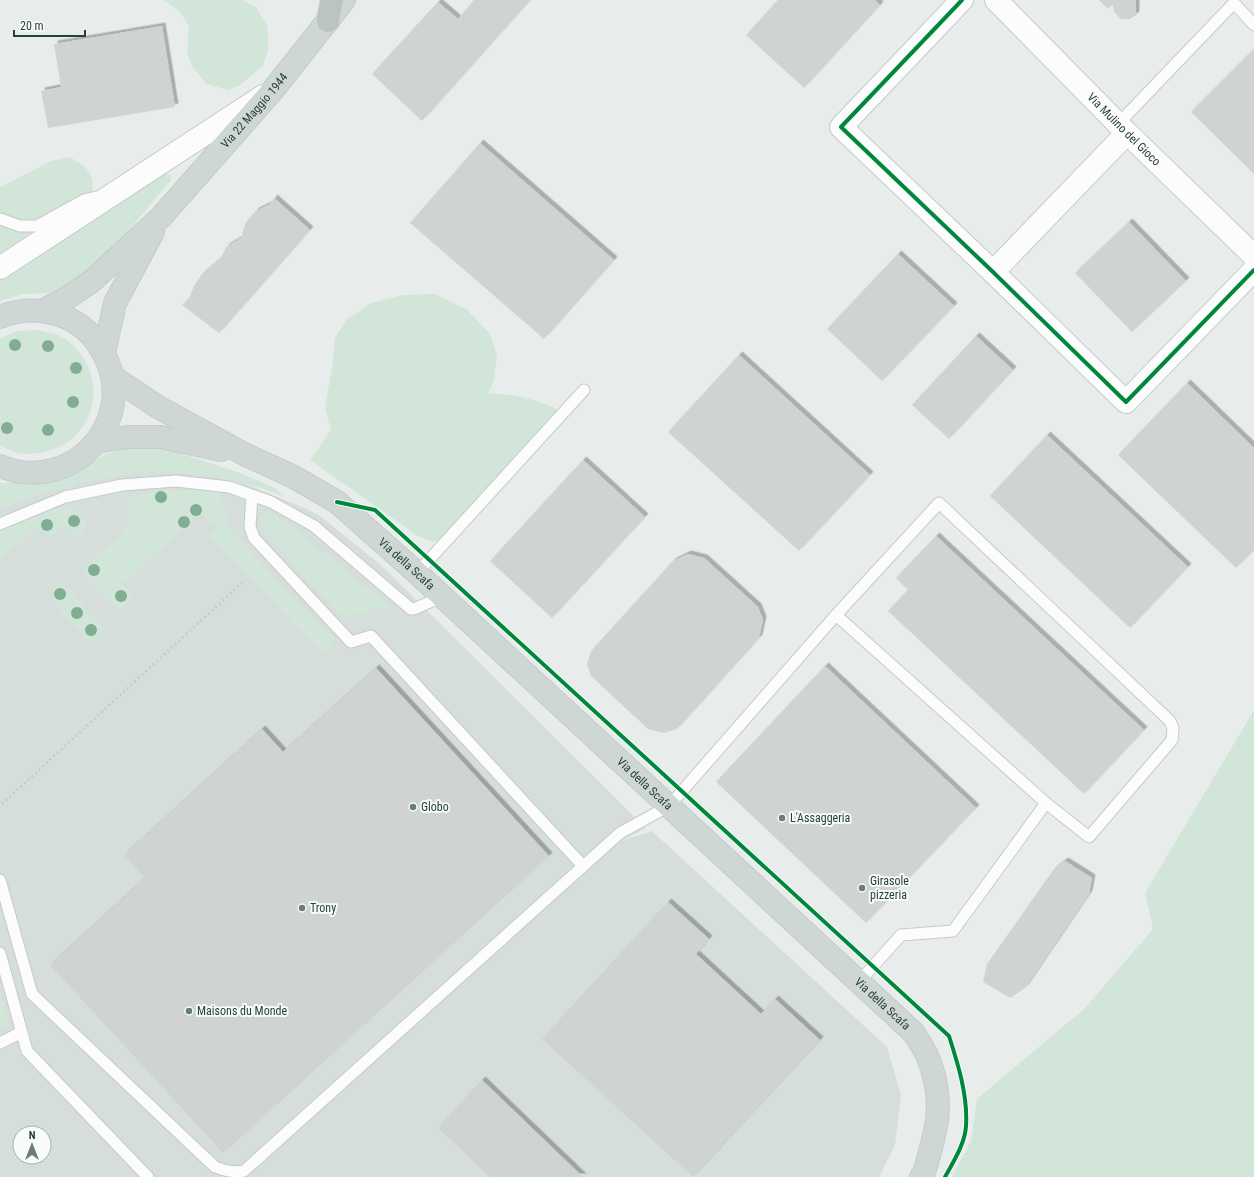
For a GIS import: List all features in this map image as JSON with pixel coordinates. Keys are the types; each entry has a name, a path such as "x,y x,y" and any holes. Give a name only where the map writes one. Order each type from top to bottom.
{"main road":[{"name":"Via 22 Maggio 1944","path":"42,311 72,296 92,281 161,217 273,90 330,10 344,0"},
{"name":"Via 22 Maggio 1944","path":"104,352 115,303 161,217"},
{"path":"0,317 22,311 42,311 57,314 71,320 84,329 104,352 113,377 114,394 106,428 96,442 79,458 58,469 35,474 4,470"},
{"name":"Via della Scafa","path":"113,377 158,408 246,455 292,476 337,502 417,573 441,597 914,1033 931,1065 939,1096 936,1130 924,1173 921,1177"},
{"name":"Via della Scafa","path":"96,442 127,437 161,437 246,455"}],"street":[{"path":"962,0 841,127 1126,402 1254,270"},
{"name":"Via Mulino del Gioco","path":"996,0 1122,128 1254,256"},
{"path":"0,268 273,90"},
{"path":"993,272 1122,128"}],"lane":[{"path":"1122,128 1234,3 1254,25"},
{"path":"0,219 20,226 36,226 84,200 121,189"},
{"path":"417,573 584,390"},
{"path":"0,524 65,497 122,485 176,481 229,487 271,502 314,526 409,607 414,609 441,597"},
{"path":"252,495 250,521 251,531 254,538 351,642 371,636 583,866"},
{"path":"0,880 32,994 215,1167 228,1172 236,1173 244,1171 620,833 669,806 836,615 940,503 1170,721 1173,728 1172,740 1089,837 1046,803 836,615"},
{"path":"859,982 901,935 953,931 1046,803"},
{"path":"0,953 27,1051 148,1177"},
{"path":"0,1043 22,1032"}],"path":[{"path":"2,804 245,580"}],"shaded area":[{"path":"175,472 207,475 239,481 319,515 382,566 646,828 623,840 652,831 887,1047 901,1095 895,1145 879,1177 0,1177 0,509 39,494 86,481 130,473"}],"green space":[{"path":"163,0 243,0 256,7 268,27 268,50 263,66 240,85 228,90 207,84 193,68 187,54 189,26 179,11"},
{"path":"70,157 81,164 91,176 93,187 92,194 0,254 0,187 51,161"},
{"path":"170,174 171,180 98,267 79,284 54,293 23,294 0,301 0,276 161,175"},
{"path":"435,294 466,309 490,334 497,355 494,381 488,393 524,398 558,410 445,536 433,542 418,536 310,460 331,430 325,408 333,361 335,338 346,320 371,303 404,295"},
{"path":"39,330 60,336 76,349 87,364 93,382 93,400 88,417 78,433 63,445 44,452 22,454 0,445 0,338 18,331"},
{"path":"138,446 163,448 238,472 273,487 287,498 249,485 212,476 177,472 142,473 108,477 73,485 0,509 0,483 57,480 71,475 106,454"},
{"path":"165,490 218,491 225,506 228,522 236,537 336,641 324,654 208,536 217,526 200,514 122,584 134,596 119,611 82,572 123,532 126,527 128,521 128,507 126,497"},
{"path":"70,505 86,522 86,530 79,538 63,525 51,537 38,527 0,559 0,530 59,507"},
{"path":"261,511 276,515 287,523 391,608 368,609 367,614 341,615 311,585 260,526"},
{"path":"62,582 105,630 90,643 75,627 54,599 54,590"},
{"path":"1254,710 1254,1177 952,1177 971,1141 977,1099 1085,1008 1153,929 1145,893"},
{"path":"0,992 10,1026 0,1029"}],"building":[{"path":"474,0 530,0 422,121 372,74 438,2 458,19"},
{"path":"778,0 875,0 880,5 804,88 746,35"},
{"path":"1099,0 1136,0 1136,15 1130,19 1121,19 1114,12 1113,4 1108,9"},
{"path":"162,26 175,107 48,128 41,91 61,87 54,44"},
{"path":"1254,49 1254,174 1191,112"},
{"path":"480,143 614,260 544,339 410,223"},
{"path":"274,198 310,230 219,333 182,305 189,299 194,286 202,274 218,261 226,247 241,238 246,222 256,211 270,204"},
{"path":"1129,222 1186,281 1132,332 1075,273"},
{"path":"898,254 954,306 882,381 827,329"},
{"path":"976,336 1013,370 949,439 912,405"},
{"path":"739,355 870,475 799,551 668,432"},
{"path":"1187,383 1254,448 1254,550 1236,568 1118,455"},
{"path":"1047,435 1188,567 1130,628 990,496"},
{"path":"583,460 645,517 552,618 490,561"},
{"path":"936,536 1144,730 1084,794 888,611 908,590 896,578"},
{"path":"688,554 704,558 758,607 763,620 759,638 677,729 663,733 648,729 591,676 587,664 591,651 673,561"},
{"path":"825,666 976,808 866,923 716,782"},
{"path":"376,668 549,856 223,1153 50,965 145,878 124,855 262,729 283,752"},
{"path":"1065,861 1092,878 1089,894 1025,988 1010,998 983,982 987,964 1054,869"},
{"path":"668,902 709,939 696,954 761,1014 775,999 820,1040 693,1177 542,1039"},
{"path":"482,1080 583,1177 490,1177 438,1128"}],"cycle path":[{"path":"962,0 841,127 1126,402 1254,270"},
{"path":"337,502 375,510 949,1036 964,1092 966,1126 961,1146 945,1177"}],"place":[{"name":"Globo","path":"413,807"},
{"name":"L'Assaggeria","path":"782,818"},
{"name":"Girasole pizzeria","path":"862,888"},
{"name":"Trony","path":"302,908"},
{"name":"Maisons du Monde","path":"189,1011"}]}
